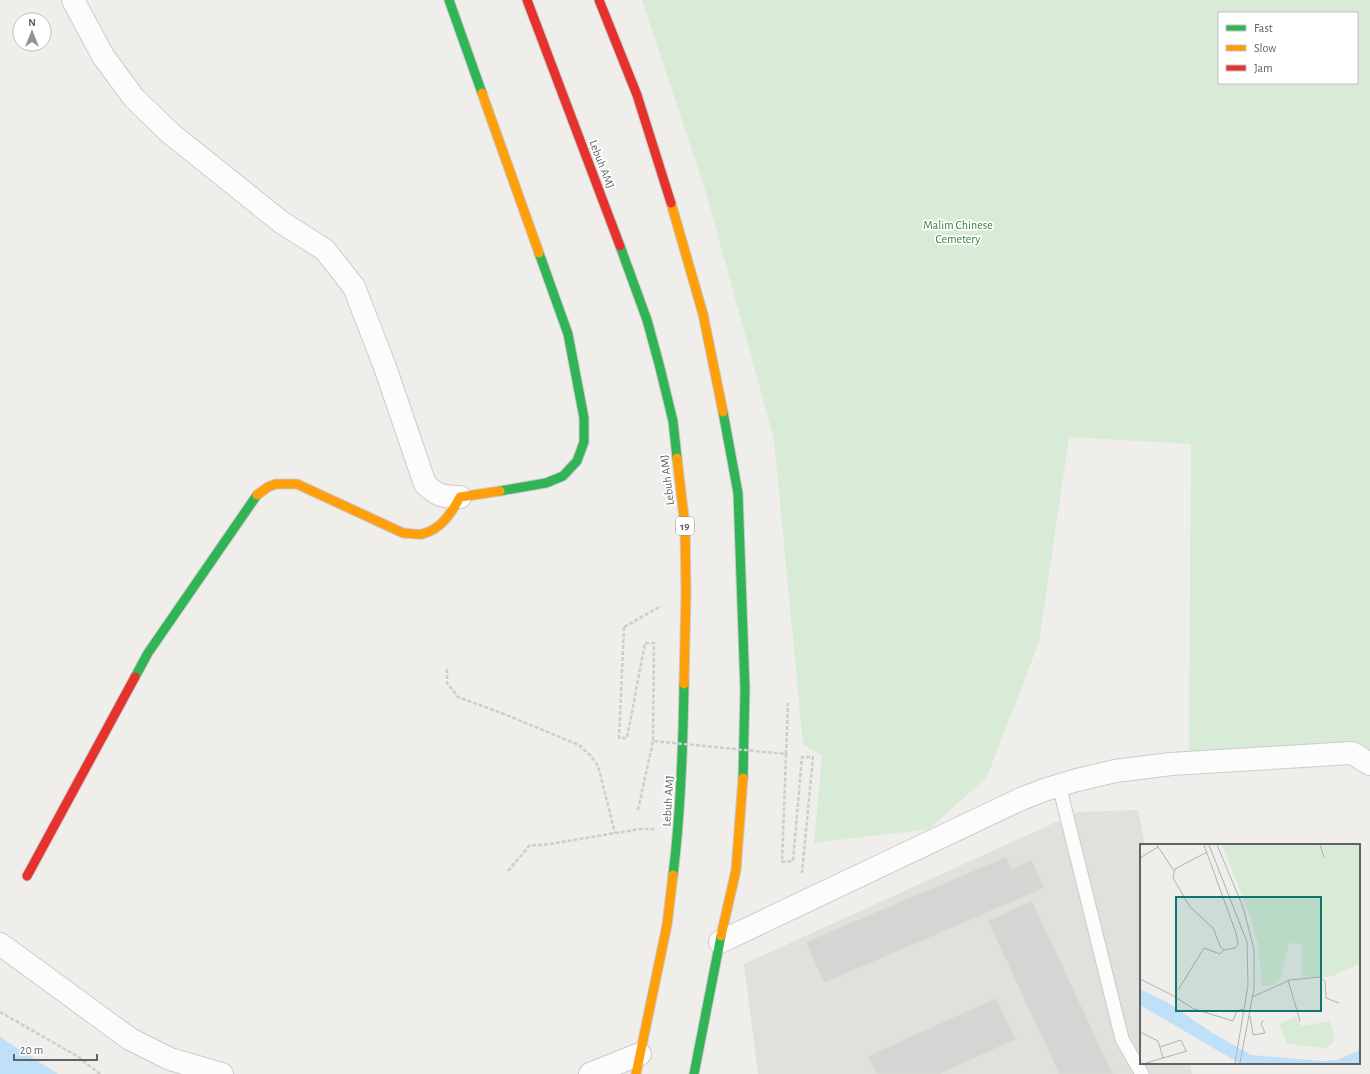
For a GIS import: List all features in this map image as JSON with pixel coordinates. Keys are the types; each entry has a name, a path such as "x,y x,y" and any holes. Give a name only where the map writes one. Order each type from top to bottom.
{"main road":[{"path":"26,876 148,653 258,494 270,485 285,482 297,484 403,533 422,534 437,528 452,512 460,497 546,483 563,476 577,461 584,442 584,418 568,334 449,0"},
{"name":"Lebuh AMJ","path":"527,0 628,265 646,320 673,421 685,526 686,592 683,763 679,829 667,925 638,1064"},
{"path":"599,0 637,95 680,230 703,314 718,384 738,492 745,690 744,762 736,870 694,1074"}],"street":[{"path":"73,0 103,56 134,98 170,133 281,222 325,250 354,287 386,367 425,484 434,492 446,497 460,497"},
{"path":"720,942 1021,799 1059,785 1115,771 1171,764 1352,753 1370,764"},
{"path":"0,944 130,1040 170,1059 222,1074"},
{"path":"590,1074 638,1064"}],"lane":[{"path":"1059,785 1122,1038 1142,1074"}],"path":[{"path":"638,810 653,741 654,643 645,643 627,738 619,738 624,627 686,592"},
{"path":"447,669 447,683 458,697 579,745 590,755 598,766 615,833"},
{"path":"788,703 782,862 793,861 802,757 813,758 802,873"},
{"path":"653,741 786,754"},
{"path":"508,871 530,845 543,845 640,829 679,829"},
{"path":"0,1012 77,1056 100,1074"}],"shaded area":[{"path":"1138,810 1145,844 1140,844 1140,1064 1190,1064 1192,1074 758,1074 744,964 1078,812"}],"green space":[{"name":"Malim Chinese Cemetery","path":"642,0 1370,0 1370,756 1189,757 1191,444 1069,437 1039,642 987,777 929,829 814,843 822,756 803,744 774,439 707,196"}],"water":[{"path":"0,1037 58,1074 0,1074"}],"building":[{"path":"1006,857 1011,869 1032,860 1044,888 824,983 806,942"},
{"path":"1032,901 1113,1074 1059,1074 988,921"},
{"path":"996,998 1016,1039 940,1074 876,1074 868,1056"}],"traffic: fast":[{"path":"449,0 482,93"},
{"path":"620,246 647,320 659,364 673,421 677,458"},
{"path":"500,491 546,483 563,476 577,461 584,442 584,418 568,334 539,253"},
{"path":"723,412 738,493 745,690 743,778"},
{"path":"135,677 148,653 257,495"},
{"path":"673,875 681,780 684,684"},
{"path":"694,1074 721,936"}],"traffic: slow":[{"path":"482,93 539,253"},
{"path":"671,203 703,314 723,412"},
{"path":"677,458 685,526 686,592 684,684"},
{"path":"257,495 268,487 276,484 297,484 403,533 422,534 435,529 445,520 460,497 500,491"},
{"path":"721,936 736,870 743,778"},
{"path":"636,1074 667,925 673,875"}],"traffic: jam":[{"path":"527,0 620,246"},
{"path":"599,0 637,95 671,203"},
{"path":"27,876 135,677"}]}
